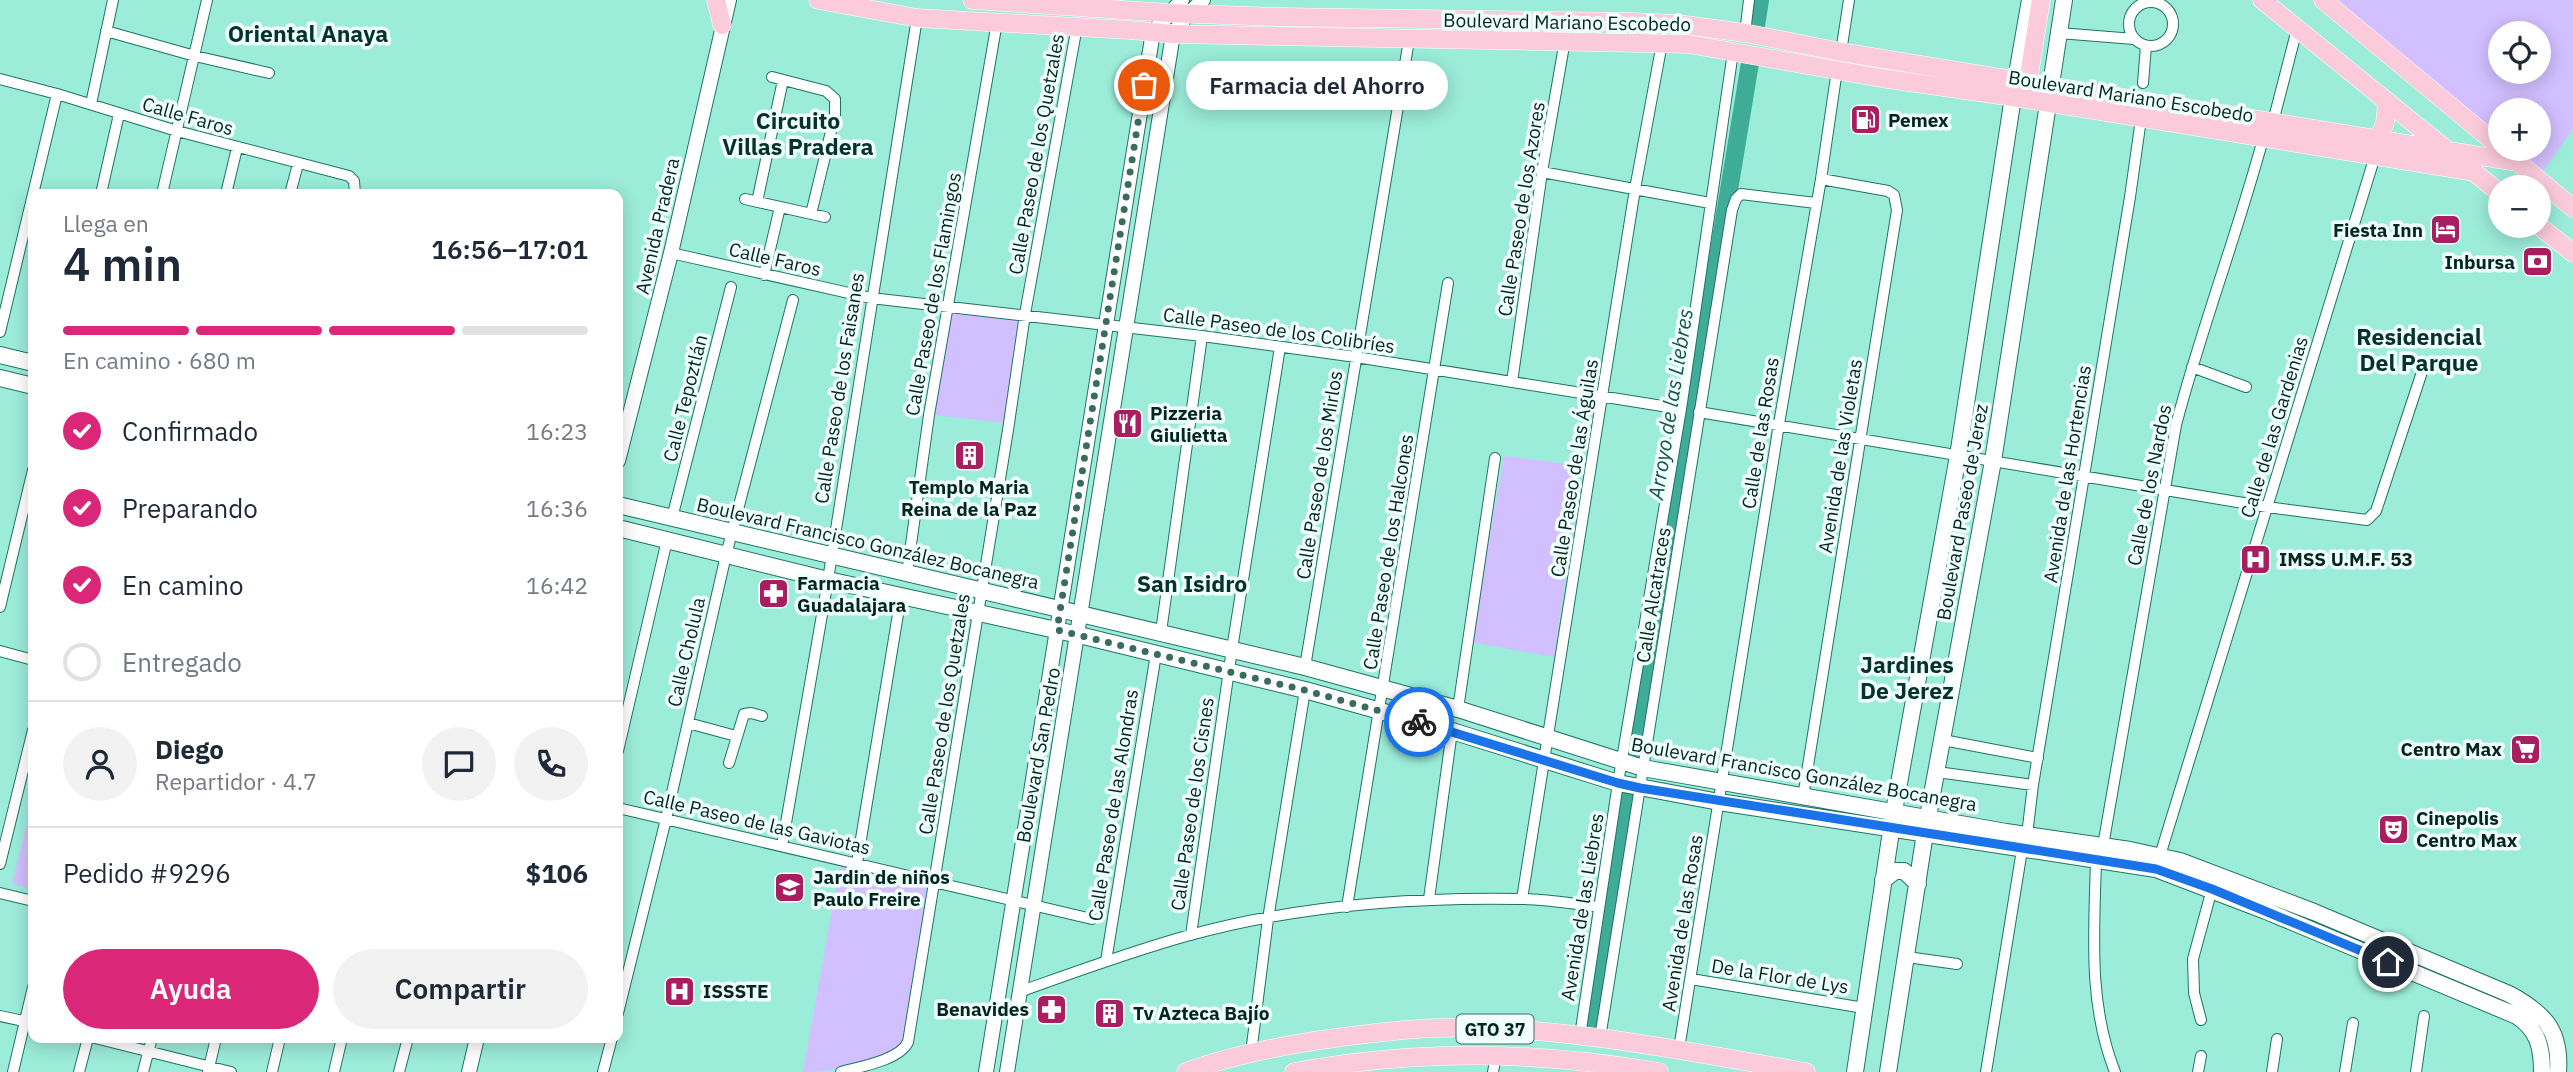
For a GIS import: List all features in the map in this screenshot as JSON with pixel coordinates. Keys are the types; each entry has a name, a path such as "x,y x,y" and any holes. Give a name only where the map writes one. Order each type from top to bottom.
{"main road":[{"path":"716,0 722,25"},
{"name":"Boulevard Mariano Escobedo","path":"818,0 917,18 1172,34 1409,40 1565,40 1707,47 1733,52 1839,61 2019,86 2051,85 2273,122 2475,173"},
{"name":"Boulevard Mariano Escobedo","path":"972,0 1696,25 1745,33 1839,61"},
{"name":"Boulevard Paseo de Jerez","path":"1855,1072 1891,828 1958,456 2031,0"},
{"path":"2019,86 2041,0"},
{"name":"Boulevard Paseo de Jerez","path":"1888,1072 1926,825 1993,461 2064,0"},
{"path":"2262,0 2488,184"},
{"path":"2323,0 2488,137"},
{"name":"Boulevard Mariano Escobedo","path":"2019,86 2048,104 2263,139 2447,151 2517,162"},
{"path":"2376,148 2385,123 2387,102"},
{"path":"2517,162 2573,208"},
{"path":"2551,236 2573,253"},
{"path":"0,355 28,362"},
{"path":"0,378 28,385"},
{"name":"Boulevard Francisco González Bocanegra","path":"623,506 1305,667 1458,709 1643,768 1894,811 1926,825 2025,843 2096,862 2158,863 2212,889 2517,1016 2535,1032 2540,1044 2542,1072"},
{"name":"Boulevard Francisco González Bocanegra","path":"623,529 828,580 1079,635 1304,690 1640,788 1891,828 1926,825"},
{"name":"Boulevard Francisco González Bocanegra","path":"2025,843 2103,846 2158,863 2212,872 2509,994 2528,1004 2551,1026 2557,1043 2558,1072"},
{"path":"1884,880 1895,872 1904,870 1918,884"},
{"path":"2266,911 2281,911 2290,902"},
{"name":"GTO 37","path":"1186,1072 1251,1053 1340,1037 1414,1029 1518,1030 1600,1038 1806,1072"},
{"name":"GTO 37","path":"1294,1072 1406,1056 1495,1064 1573,1065 1659,1072"}],"street":[{"path":"91,104 113,0"},
{"path":"163,189 207,0"},
{"name":"Avenida Pradera","path":"623,441 671,253 729,0"},
{"name":"Boulevard San Pedro","path":"986,1072 1153,32 1180,9 1203,0"},
{"path":"1745,33 1749,0"},
{"path":"1839,61 1849,0"},
{"path":"2059,33 2134,39 2146,46 2158,46 2168,39 2173,29 2172,17 2166,7 2156,1 2134,2 2128,21 2129,31 2134,39"},
{"name":"Boulevard San Pedro","path":"1007,1072 1032,906 1079,635 1172,34 1180,9"},
{"name":"Calle Paseo de los Faisanes","path":"782,846 828,580 917,18"},
{"name":"Calle Paseo de los Flamingos","path":"907,573 929,415 997,22"},
{"name":"Calle Paseo de los Quetzales","path":"841,1072 880,1066 905,1048 935,881 1025,314 1077,26"},
{"path":"2273,122 2297,29"},
{"path":"107,31 195,56 269,73"},
{"name":"Calle Paseo de los Mirlos","path":"1305,667 1409,40"},
{"name":"Calle Paseo de los Azores","path":"1512,382 1542,173 1565,40"},
{"name":"Calle Paseo de las Águilas","path":"1522,899 1635,189 1662,43"},
{"path":"2143,83 2146,46"},
{"name":"Avenida de las Liebres","path":"1580,1036 1618,783 1681,409 1733,52"},
{"name":"Calle de las Rosas","path":"1719,802 1839,61"},
{"path":"811,214 835,115 835,99 826,91 777,78 751,200 780,207 811,214 825,217"},
{"name":"Calle Faros","path":"0,79 237,148 349,176 354,181 355,189"},
{"path":"34,189 57,94"},
{"path":"102,189 118,114"},
{"name":"Avenida de las Hortencias","path":"1986,1072 2141,118"},
{"name":"Calle de los Nardos","path":"2103,846 2176,425 2192,367 2244,209 2263,139"},
{"path":"227,189 237,148"},
{"name":"Calle de las Gardenias","path":"2158,863 2376,148"},
{"path":"291,189 298,164"},
{"path":"1542,173 1710,203"},
{"name":"Avenida de las Violetas","path":"1803,797 1897,210 1894,195 1879,188 1821,179"},
{"name":"Calle Alcatraces","path":"1600,1038 1699,412 1736,199 1741,194 1749,194 1816,203"},
{"path":"764,275 780,207"},
{"path":"0,332 28,215"},
{"name":"Calle Faros","path":"671,253 871,299"},
{"name":"Calle Paseo de los Halcones","path":"1347,907 1448,283"},
{"name":"Calle Tepoztlán","path":"672,518 731,287"},
{"name":"Calle Paseo de los Colibríes","path":"871,299 1025,314 1202,336 1435,369 1681,409"},
{"name":"Calle Cholula","path":"623,993 726,555 793,300"},
{"path":"1161,632 1202,336"},
{"name":"Calle Paseo de los Cisnes","path":"1191,935 1228,673 1280,347"},
{"path":"2192,367 2246,387"},
{"path":"1699,412 2267,506 2367,520 2375,512 2421,375"},
{"path":"1458,709 1495,458"},
{"path":"0,607 28,491"},
{"path":"623,729 667,540"},
{"path":"857,863 901,596"},
{"path":"0,651 28,659"},
{"name":"Calle Paseo de las Alondras","path":"1106,961 1156,654"},
{"path":"1251,1053 1268,919 1304,690"},
{"path":"729,763 744,714 762,716"},
{"path":"688,723 736,736"},
{"path":"1429,899 1452,731"},
{"path":"1943,740 2038,758"},
{"path":"0,864 28,750"},
{"path":"1937,772 2033,785"},
{"name":"Avenida de las Rosas","path":"1678,1049 1719,802"},
{"name":"Calle Paseo de las Gaviotas","path":"623,809 1092,919"},
{"path":"2096,862 2095,987 2100,1026 2115,1072"},
{"path":"2201,1020 2194,993 2193,959 2212,889"},
{"path":"0,893 28,900"},
{"path":"1019,992 1191,935 1268,919 1347,907 1429,899 1522,899 1600,907"},
{"path":"1907,957 1957,964"},
{"name":"De la Flor de Lys","path":"1690,979 1864,1007"},
{"path":"0,1016 28,1022"},
{"path":"2416,1072 2424,1016"},
{"path":"2345,1072 2353,1023"},
{"path":"13,1072 28,1025"},
{"path":"2272,1072 2277,1039"},
{"path":"991,1042 1012,1044"},
{"path":"79,1072 87,1043"},
{"path":"115,1043 208,1069 231,1072"},
{"path":"143,1072 150,1043"},
{"path":"208,1069 215,1043"},
{"path":"272,1072 279,1043"},
{"path":"334,1072 341,1043"},
{"path":"399,1072 407,1043"},
{"path":"469,1072 476,1043"},
{"path":"603,1072 611,1043"},
{"path":"2198,1072 2200,1056"}],"shaded area":[{"path":"2316,0 2573,0 2573,129 2551,160 2551,98 2488,98 2488,140"},
{"path":"2514,161 2550,161 2541,175 2531,175"},
{"path":"952,311 1020,320 1007,423 933,415"},
{"path":"1504,456 1582,466 1554,657 1471,642"},
{"path":"28,820 28,888 12,884"},
{"path":"840,866 927,886 902,1046 854,1065 803,1072"}],"waterway":[{"name":"Arroyo de las Liebres","path":"1756,26 1760,0"},
{"name":"Arroyo de las Liebres","path":"1636,753 1750,63"},
{"name":"Arroyo de las Liebres","path":"1590,1027 1628,797"}],"way so far":[{"path":"1144,85 1057,630 1304,690 1419,722"}],"place":[{"name":"Farmacia del Ahorro","path":"1144,85"},
{"name":"Pemex","path":"1865,120"},
{"name":"Fiesta Inn","path":"2446,230"},
{"name":"Inbursa","path":"2538,262"},
{"name":"Pizzeria Giulietta","path":"1127,424"},
{"name":"Templo Maria Reina de la Paz","path":"969,456"},
{"name":"IMSS U.M.F. 53","path":"2256,559"},
{"name":"Farmacia Guadalajara","path":"774,594"},
{"name":"Centro Max","path":"2525,749"},
{"name":"Cinepolis Centro Max","path":"2393,829"},
{"name":"Jardin de niños Paulo Freire","path":"790,888"},
{"name":"ISSSTE","path":"680,991"},
{"name":"Benavides","path":"1052,1009"},
{"name":"Tv Azteca Bajío","path":"1110,1013"}],"district":[{"name":"Oriental Anaya","path":"308,33"},
{"name":"Circuito Villas Pradera","path":"798,133"},
{"name":"Residencial Del Parque","path":"2419,349"},
{"name":"San Isidro","path":"1192,583"},
{"name":"Jardines De Jerez","path":"1907,677"}],"route":[{"path":"1419,722 1640,788 2096,862 2156,869 2212,889 2388,962"}]}
